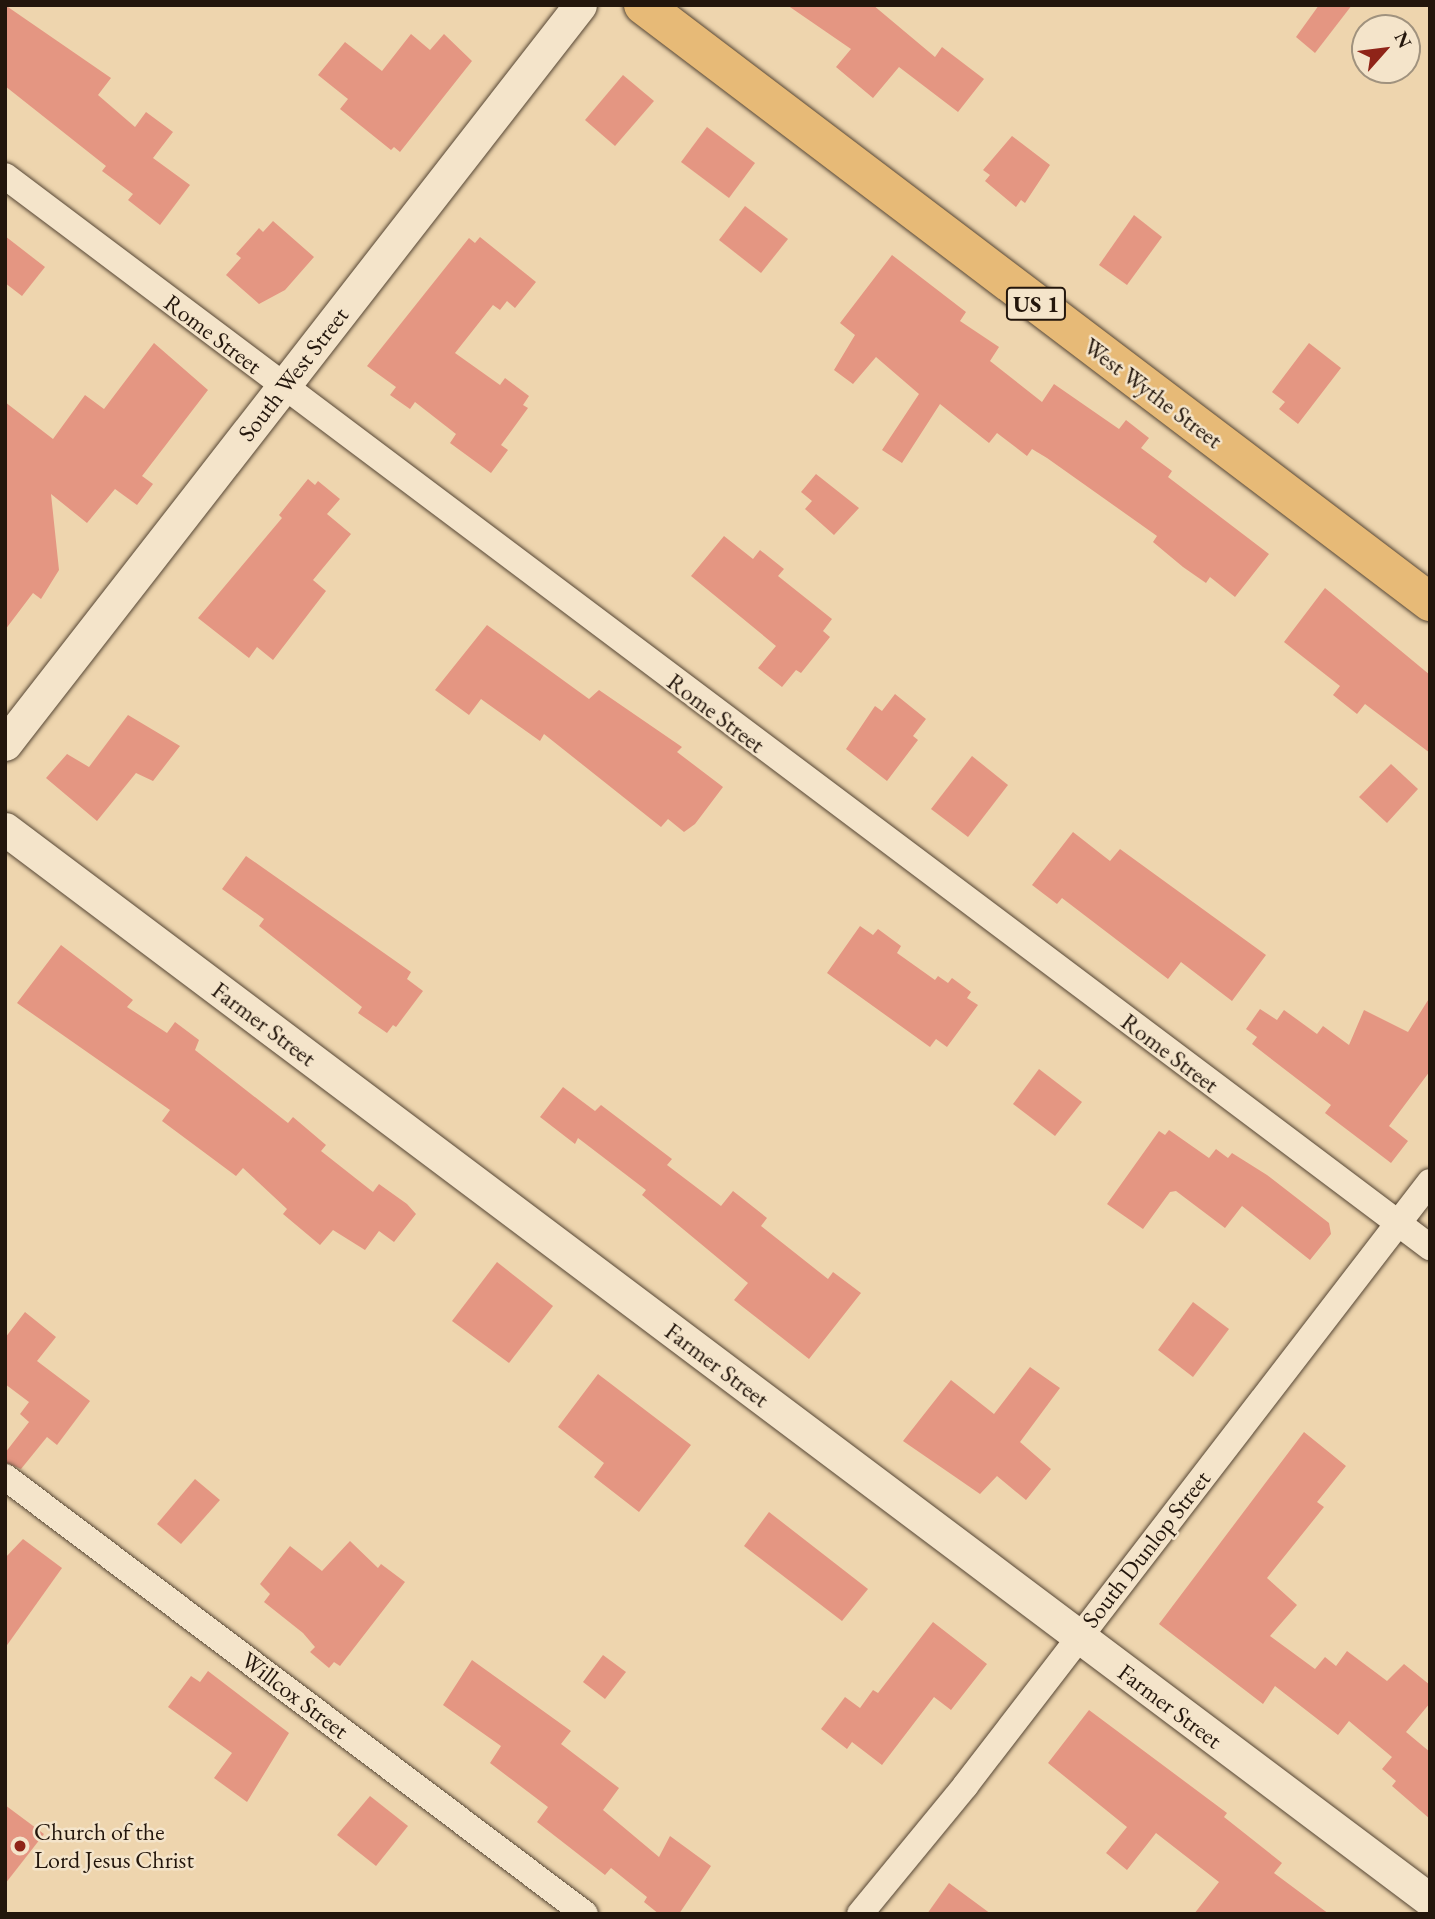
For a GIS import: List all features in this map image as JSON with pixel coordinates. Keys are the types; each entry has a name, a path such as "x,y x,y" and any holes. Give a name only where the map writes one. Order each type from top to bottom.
{"main road":[{"name":"West Wythe Street","path":"643,5 1430,602"}],"street":[{"name":"South West Street","path":"5,744 580,5"},
{"name":"Rome Street","path":"5,176 1430,1247"},
{"name":"Farmer Street","path":"5,829 1430,1900"},
{"name":"South Dunlop Street","path":"860,1914 1079,1637 1430,1182"},
{"name":"Willcox Street","path":"5,1476 585,1914"}],"building":[{"path":"5,5 111,78 98,95 135,127 146,112 173,132 153,158 190,185 160,225 128,200 133,194 102,171 106,166 5,86"},
{"path":"787,5 873,5 935,57 942,47 984,79 958,112 899,67 873,98 836,67 851,49"},
{"path":"1319,5 1352,5 1315,53 1296,37"},
{"path":"411,34 430,50 444,34 472,61 400,152 394,147 391,150 340,109 348,99 318,75 345,42 382,71"},
{"path":"623,75 654,101 615,146 585,120"},
{"path":"707,127 755,163 729,198 681,162"},
{"path":"1012,136 1050,165 1025,203 1021,200 1016,207 985,181 990,175 983,170"},
{"path":"745,206 788,239 761,273 719,240"},
{"path":"1134,215 1162,237 1127,285 1099,265"},
{"path":"273,221 314,257 285,290 259,304 226,275 241,258 236,254 259,228 263,232"},
{"path":"5,236 45,267 22,296 5,283"},
{"path":"480,237 536,282 515,308 507,301 500,310 493,305 455,353 500,385 505,378 529,396 523,405 528,408 501,445 508,450 491,473 450,443 456,434 415,402 410,409 390,395 396,387 367,366 469,238 475,243"},
{"path":"892,255 966,312 960,321 999,347 990,361 1042,402 1054,384 1119,429 1126,420 1149,438 1141,448 1172,471 1168,477 1269,554 1235,597 1210,577 1206,583 1183,567 1153,542 1157,536 1047,458 1032,449 1027,456 997,433 989,443 940,404 902,463 882,450 919,394 876,357 853,384 834,370 855,335 840,323"},
{"path":"154,343 208,390 142,476 153,484 137,505 115,489 87,523 51,494 59,570 41,599 33,593 5,630 5,402 53,439 85,395 104,409"},
{"path":"1309,343 1341,368 1298,424 1279,409 1285,402 1272,392"},
{"path":"816,474 859,508 834,535 805,509 812,501 801,492"},
{"path":"308,479 315,485 318,481 340,499 327,514 351,534 313,580 326,591 273,660 257,647 249,658 198,618 282,518 279,515"},
{"path":"724,536 753,559 760,550 784,569 778,576 832,619 823,631 830,637 801,673 796,670 782,687 758,668 776,646 691,576"},
{"path":"1325,588 1430,675 1430,753 1365,704 1357,714 1333,695 1340,686 1284,642"},
{"path":"487,625 589,699 599,690 682,747 677,752 723,787 695,824 684,832 668,819 661,827 544,734 540,741 481,699 469,715 435,690"},
{"path":"895,694 926,719 913,736 918,740 887,781 846,749 875,706 882,711"},
{"path":"128,715 180,746 153,781 136,773 97,821 46,778 67,754 89,767"},
{"path":"972,756 1008,785 968,837 931,809"},
{"path":"1391,764 1418,789 1387,823 1359,797"},
{"path":"1073,832 1110,861 1120,849 1266,955 1232,1001 1181,962 1168,979 1062,898 1057,904 1032,885"},
{"path":"246,856 411,972 407,979 423,991 396,1027 393,1025 387,1033 358,1013 362,1007 259,926 264,919 222,889"},
{"path":"860,926 873,935 878,929 901,946 897,953 935,980 938,976 948,983 952,978 971,992 967,998 978,1005 947,1047 936,1039 930,1047 827,973"},
{"path":"61,945 133,1000 127,1007 167,1033 175,1022 199,1040 195,1050 288,1123 293,1117 326,1145 321,1151 373,1192 379,1184 407,1204 416,1214 394,1242 379,1231 365,1250 333,1230 320,1245 283,1214 287,1209 243,1168 236,1176 162,1121 170,1110 17,1003"},
{"path":"1430,997 1430,1071 1389,1126 1408,1141 1391,1163 1325,1113 1331,1105 1252,1044 1257,1037 1246,1029 1260,1009 1277,1020 1284,1010 1317,1034 1323,1026 1349,1045 1364,1010 1408,1032"},
{"path":"1039,1069 1082,1102 1055,1136 1013,1104"},
{"path":"563,1087 595,1111 601,1105 672,1159 667,1165 721,1206 733,1191 767,1218 761,1226 828,1279 833,1272 861,1293 809,1359 734,1300 748,1283 642,1195 646,1190 578,1138 575,1144 540,1117"},
{"path":"1169,1130 1209,1158 1216,1149 1228,1158 1232,1153 1267,1175 1329,1223 1331,1234 1310,1260 1242,1206 1225,1228 1176,1191 1170,1192 1143,1229 1107,1204 1159,1131 1165,1135"},
{"path":"497,1262 553,1306 509,1363 452,1321"},
{"path":"1193,1302 1229,1329 1193,1377 1158,1350"},
{"path":"25,1312 56,1337 37,1361 90,1401 57,1445 47,1437 21,1469 5,1462 5,1453 29,1422 20,1414 29,1402 5,1384 5,1338"},
{"path":"1030,1367 1060,1388 1020,1442 1051,1469 1026,1500 997,1476 980,1494 903,1441 951,1380 994,1414"},
{"path":"598,1374 691,1445 639,1512 594,1477 604,1463 558,1427"},
{"path":"1304,1432 1346,1466 1317,1502 1324,1507 1267,1578 1297,1605 1270,1636 1315,1669 1325,1657 1336,1666 1347,1651 1387,1681 1404,1664 1430,1685 1430,1703 1406,1732 1430,1752 1430,1819 1392,1786 1396,1781 1382,1769 1392,1757 1349,1721 1338,1735 1275,1686 1263,1704 1159,1624"},
{"path":"195,1479 220,1500 181,1544 157,1524"},
{"path":"769,1512 868,1589 842,1621 744,1546"},
{"path":"23,1539 62,1568 5,1648 5,1558"},
{"path":"350,1541 378,1568 381,1564 405,1582 340,1666 334,1662 329,1668 310,1652 315,1647 303,1633 264,1602 270,1594 260,1584 290,1546 322,1571"},
{"path":"933,1622 987,1664 951,1710 934,1697 882,1765 852,1742 847,1749 821,1729 845,1697 860,1708 873,1690 878,1693"},
{"path":"603,1655 626,1672 605,1699 583,1682"},
{"path":"472,1660 571,1731 561,1744 619,1788 603,1810 659,1857 670,1836 711,1866 679,1914 659,1914 644,1902 647,1897 611,1868 605,1875 537,1822 548,1807 490,1763 501,1746 443,1705"},
{"path":"208,1671 289,1733 247,1802 214,1778 232,1753 168,1707 191,1676 200,1682"},
{"path":"1089,1710 1227,1813 1224,1817 1282,1863 1274,1873 1329,1914 1194,1914 1219,1882 1156,1833 1127,1870 1106,1853 1127,1827 1048,1763"},
{"path":"370,1796 408,1826 376,1866 337,1835"},
{"name":"Church of the Lord Jesus Christ","path":"5,1805 44,1834 5,1884"},
{"path":"949,1883 991,1914 927,1914"}],"place":[{"name":"Church of the Lord Jesus Christ","path":"20,1846"}]}
